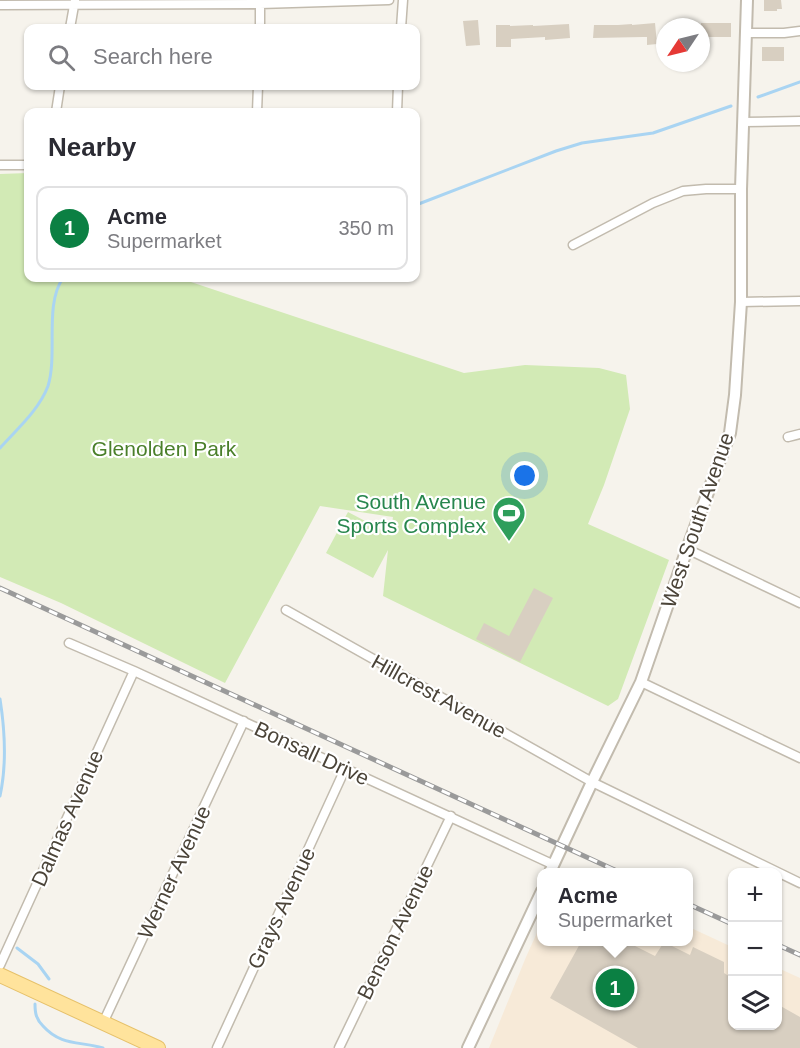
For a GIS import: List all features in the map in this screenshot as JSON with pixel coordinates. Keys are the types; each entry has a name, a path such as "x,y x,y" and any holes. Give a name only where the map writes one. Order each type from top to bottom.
{"main road":[{"path":"0,975 158,1048"}],"street":[{"path":"0,5 75,2 260,4 389,0"},
{"path":"401,24 403,0"},
{"name":"West South Avenue","path":"552,868 641,682 730,433 735,395 741,302 741,189 747,0"},
{"path":"71,24 75,2"},
{"path":"260,4 260,24"},
{"path":"746,33 800,31"},
{"path":"57,108 59,90"},
{"path":"257,108 258,90"},
{"path":"397,108 398,90"},
{"path":"743,122 800,121"},
{"path":"0,165 24,165"},
{"path":"573,245 653,203 683,191 741,189"},
{"path":"741,302 800,301"},
{"path":"788,437 800,434"},
{"path":"687,549 800,603"},
{"name":"Hillcrest Avenue","path":"286,610 592,782 800,883"},
{"name":"Bonsall Drive","path":"69,643 134,670 451,816 550,868"},
{"name":"Dalmas Avenue","path":"0,966 134,670"},
{"path":"641,682 800,758"},
{"name":"Werner Avenue","path":"103,1023 244,721"},
{"name":"Grays Avenue","path":"217,1048 345,769"},
{"name":"Benson Avenue","path":"339,1048 451,816"},
{"path":"468,1048 537,902"}],"shaded area":[{"path":"693,929 728,945 728,1030 782,1030 782,970 800,978 800,1048 489,1048 537,933 537,946 693,946"}],"green space":[{"name":"Glenolden Park","path":"24,173 24,282 191,282 464,373 525,365 599,368 626,375 630,409 588,524 669,560 618,699 608,706 383,596 388,550 373,578 326,553 348,512 390,534 393,517 320,506 225,683 61,603 0,577 0,174"}],"building":[{"path":"764,0 781,0 782,9 764,11"},
{"path":"478,20 480,45 466,46 463,21"},
{"path":"655,23 656,44 647,45 647,37 593,38 594,25"},
{"path":"710,23 731,23 731,37 710,37"},
{"path":"569,24 570,38 511,39 511,47 496,47 496,25"},
{"path":"762,47 784,47 784,61 762,61"},
{"path":"534,588 553,598 520,662 476,639 484,623 509,636"},
{"path":"579,946 635,946 655,956 661,946 672,946 690,955 693,947 724,962 724,973 728,976 728,1030 782,1030 782,1007 800,1017 800,1048 638,1048 550,998"}],"waterway":[{"path":"758,97 800,82"},
{"path":"420,203 556,151 582,143 653,133 731,106"},
{"path":"0,448 33,411 48,386 51,373 54,302 61,282"},
{"path":"0,699 4,748 4,772 0,796"},
{"path":"17,948 38,964 49,979"},
{"path":"35,1004 39,1021 57,1037 103,1048"}],"railway":[{"path":"0,588 610,868"},
{"path":"693,906 728,922"},
{"path":"782,947 800,955"}],"place":[{"name":"South Avenue Sports Complex","path":"509,542"},
{"name":"Acme","path":"615,988"}]}
